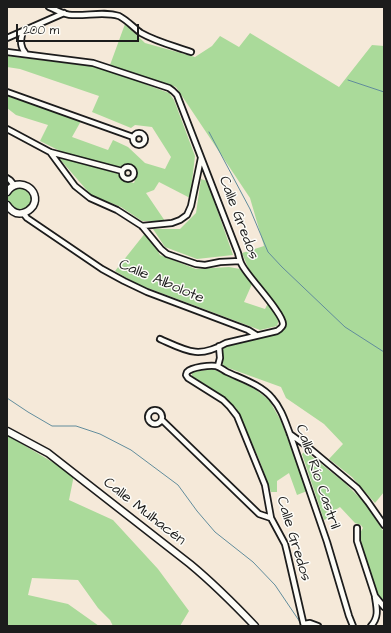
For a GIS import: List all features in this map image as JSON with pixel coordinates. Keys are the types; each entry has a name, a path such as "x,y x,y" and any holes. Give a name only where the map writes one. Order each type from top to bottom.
{"street":[{"path":"49,7 64,14 109,14 120,17 146,35 161,42 191,52"},
{"path":"7,38 64,14"},
{"path":"23,31 20,40 23,51 26,54"},
{"name":"Calle Gredos","path":"7,52 93,63 173,90 179,99 238,253 241,265 281,318 283,324 277,331 226,343 206,351 190,352 160,339"},
{"path":"7,92 133,137"},
{"path":"7,129 50,152 122,171"},
{"path":"50,152 75,186 90,198 117,210 142,226 161,249 168,254 196,264 204,265 220,262 240,261"},
{"path":"142,226 172,223 185,218 190,211 201,158"},
{"path":"197,174 208,174"},
{"path":"7,178 14,185"},
{"path":"7,192 14,185 24,185 32,190 35,199 34,204 28,212 15,213 7,205"},
{"path":"7,216 12,211"},
{"name":"Calle Albolote","path":"23,213 27,218 102,269 124,281 147,292 248,330 256,335"},
{"path":"218,366 220,358 219,346"},
{"name":"Calle Gredos","path":"218,366 212,365 190,369 186,374 188,378 223,400 237,416 265,485 271,518 288,552 304,625"},
{"name":"Calle Río Castril","path":"218,366 263,390 271,397 284,417 327,542 353,626"},
{"path":"162,420 259,514 271,518"},
{"name":"Calle Mulhacén","path":"7,431 54,458 190,564 236,606 254,626"},
{"path":"290,434 357,488 384,526"},
{"path":"295,450 300,444 304,444"},
{"path":"357,528 357,541 374,596 377,611 375,622 371,626"},
{"path":"374,596 384,608 380,608 377,611"},
{"path":"304,625 310,623 318,626"}],"green space":[{"path":"125,24 145,43 195,57 212,46 220,36 239,47 250,33 339,87 372,45 384,46 384,492 375,503 352,477 329,459 343,444 324,424 286,398 281,387 223,366 222,351 226,346 279,333 287,324 249,270 242,253 264,246 250,198 176,87 110,65"},
{"path":"7,56 89,66 110,71 169,93 174,100 195,156 190,198 159,182 154,190 146,193 165,221 142,221 121,207 91,195 58,157 119,174 126,181 134,183 137,175 134,166 126,164 119,167 68,155 40,141 48,125 16,115 7,108 7,96 81,121 72,137 108,150 113,140 128,147 145,163 165,169 171,157 152,127 135,125 131,128 92,112 99,96 20,69 7,67"},
{"path":"201,179 207,181 233,255 197,259 165,247 153,229 180,229 196,213"},
{"path":"20,187 28,191 32,199 28,207 20,211 12,207 8,199 12,191"},
{"path":"146,232 160,255 196,269 229,267 240,269 252,284 244,302 265,309 268,303 279,319 277,326 260,330 137,284 115,271"},
{"path":"213,369 255,389 269,400 281,421 307,491 297,495 289,473 277,481 277,492 271,492 259,459 236,408 217,392 192,376 192,372"},
{"path":"7,435 74,475 69,500 113,520 158,569 189,611 180,626 113,626 110,620 98,608 78,580 32,578 28,595 68,604 99,626 7,626"},
{"path":"305,451 345,483 364,502 384,532 384,601 377,594 362,548 360,533 363,528 361,525 355,523 340,507 332,512 333,516 324,520 302,454"}],"waterway":[{"path":"348,80 384,92"},
{"path":"209,132 250,209 268,252 345,327 384,352"},
{"path":"7,398 52,426 76,426 100,434 131,450 178,485 215,532 253,562 275,585 300,622"}]}
